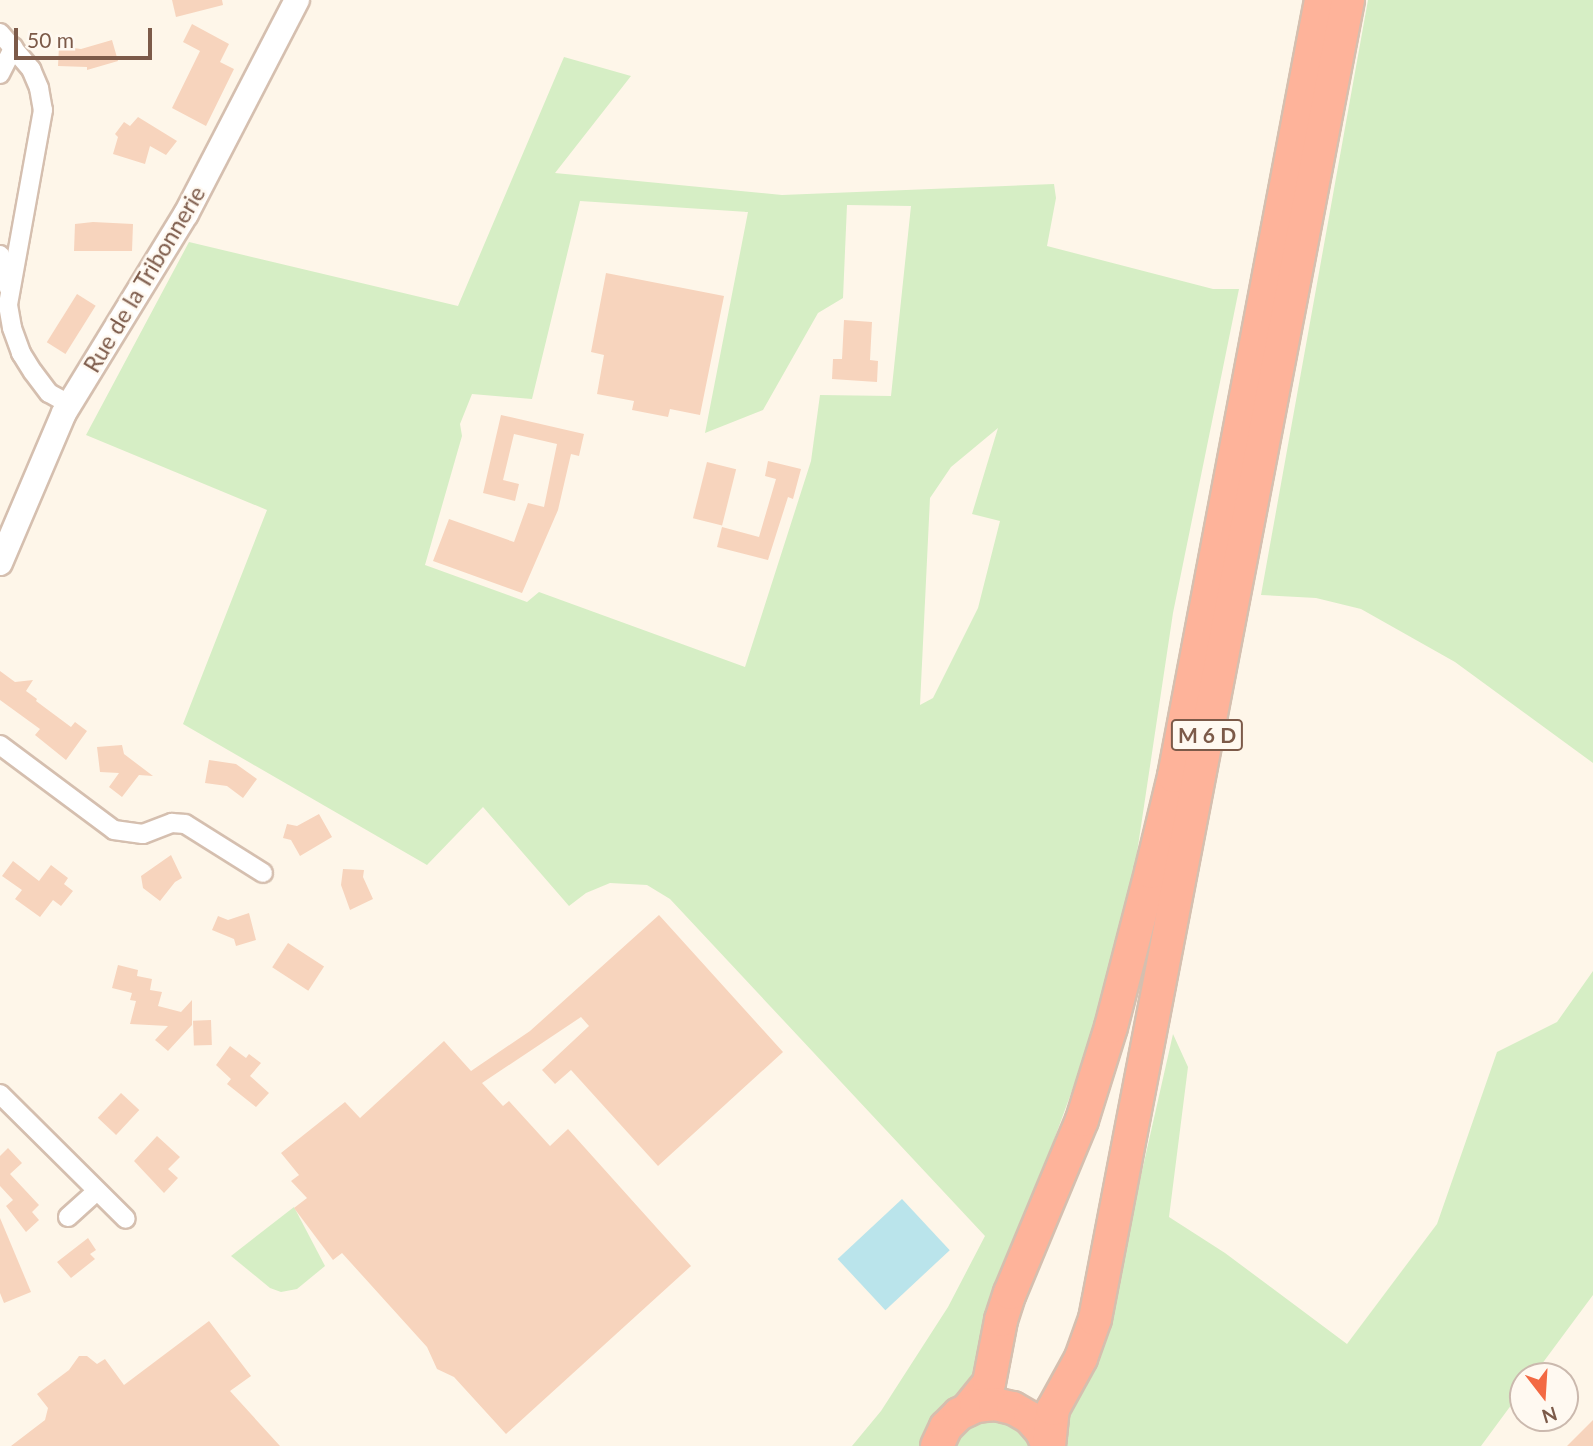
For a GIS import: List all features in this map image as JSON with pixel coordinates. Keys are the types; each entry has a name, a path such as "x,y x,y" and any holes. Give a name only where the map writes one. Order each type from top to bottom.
{"highway":[{"name":"M 6 D","path":"967,1410 989,1383 1001,1320 1010,1293 1086,1107 1111,1027 1151,872 1176,762 1321,0"},
{"name":"M 6 D","path":"1048,1446 1053,1409 1081,1358 1096,1319 1348,0"},
{"path":"937,1446 946,1427 967,1410 985,1405 1013,1408 1036,1424 1048,1446"}],"street":[{"name":"Rue de la Tribonnerie","path":"0,563 69,404 186,214 297,0"},
{"path":"0,33 14,47 36,78 43,110 8,305 12,328 21,353 50,393 69,404"},
{"path":"0,74 14,47"},
{"path":"0,255 10,294"},
{"path":"0,745 114,830 143,834 172,823 185,824 263,873"},
{"path":"0,1094 126,1219"},
{"path":"68,1217 97,1191"}],"green space":[{"path":"1368,0 1593,0 1593,763 1455,662 1361,609 1316,598 1261,595"},
{"path":"564,57 631,76 555,173 782,195 1054,184 1056,198 1047,246 1213,289 1239,289 1173,613 1135,866 1089,1044 1039,1181 990,1295 975,1385 933,1422 922,1446 852,1446 881,1411 948,1307 985,1236 670,899 647,885 610,883 586,893 569,906 483,807 427,865 183,724 267,510 86,435 189,242 458,306","holes":["580,201 748,212 705,433 763,410 818,313 843,298 847,205 911,206 891,396 820,395 811,461 745,667 539,592 527,602 425,565 462,436 460,424 472,394 532,399","998,428 972,514 1000,521 978,608 933,698 920,705 930,498 951,467"]},
{"path":"1593,971 1593,1295 1543,1362 1509,1362 1509,1408 1481,1446 1064,1446 1068,1402 1104,1339 1173,1034 1188,1067 1169,1217 1225,1253 1347,1344 1437,1224 1497,1052 1557,1022"},
{"path":"294,1207 325,1266 297,1289 281,1292 270,1288 231,1256"},
{"path":"994,1418 1019,1426 1034,1446 954,1446 970,1426"}],"water":[{"path":"902,1199 950,1250 885,1310 838,1259"}],"building":[{"path":"172,0 222,0 223,5 176,17"},
{"path":"192,24 229,44 220,62 234,69 206,126 172,108 200,51 183,42"},
{"path":"112,40 118,61 87,70 87,67 58,66 59,46 81,49"},
{"path":"138,117 177,141 166,155 150,146 145,164 113,154 118,137 115,134 124,122 130,126"},
{"path":"75,224 133,224 132,251 74,251"},
{"path":"606,273 724,296 700,415 670,409 668,417 632,410 634,401 597,394 604,355 591,352"},
{"path":"77,294 96,306 65,354 47,342"},
{"path":"844,320 872,322 870,360 878,361 877,382 832,379 833,359 842,359"},
{"path":"501,415 584,434 579,456 571,454 558,510 522,593 433,561 449,519 514,542 528,503 544,507 557,444 514,434 503,480 519,484 515,501 483,493"},
{"path":"768,461 801,469 793,499 788,497 768,560 717,547 722,527 759,537 776,479 765,476"},
{"path":"707,462 736,469 722,526 693,518"},
{"path":"0,671 15,682 33,680 26,691 37,699 36,701 71,727 75,722 87,731 66,760 35,735 40,729 0,700"},
{"path":"122,745 124,754 153,776 139,775 122,797 109,787 119,773 100,772 97,747"},
{"path":"209,760 236,764 257,779 243,798 227,786 205,783"},
{"path":"319,814 332,837 300,856 291,840 283,838 287,824 297,826"},
{"path":"171,855 182,878 175,882 160,901 143,888 141,876"},
{"path":"13,861 39,881 51,865 68,878 64,884 73,891 61,906 53,900 40,917 15,899 22,890 2,876"},
{"path":"343,869 364,870 363,877 373,899 350,910 341,885"},
{"path":"249,913 256,940 236,946 234,939 212,930 218,916 228,920"},
{"path":"659,915 783,1052 658,1166 571,1070 555,1084 542,1070 589,1026 581,1017 482,1083 503,1106 509,1101 550,1146 568,1129 691,1266 506,1434 454,1377 437,1369 427,1347 342,1253 333,1260 294,1208 307,1198 291,1181 299,1175 281,1153 345,1102 360,1118 444,1041 471,1071 530,1031"},
{"path":"288,943 324,966 308,991 272,967"},
{"path":"118,965 138,970 137,976 152,979 150,990 162,992 158,1006 181,1012 192,1000 192,1025 168,1051 155,1040 168,1026 130,1024 136,1001 130,1000 132,993 112,988"},
{"path":"211,1020 212,1045 194,1046 193,1021"},
{"path":"230,1046 246,1058 249,1054 261,1063 250,1076 269,1093 256,1107 227,1084 231,1079 216,1065"},
{"path":"121,1093 139,1110 116,1135 98,1118"},
{"path":"157,1136 180,1157 168,1169 178,1178 164,1193 134,1161"},
{"path":"8,1148 22,1163 10,1174 39,1205 32,1212 39,1220 26,1232 6,1206 13,1200 0,1186 0,1156"},
{"path":"0,1218 31,1292 4,1303 0,1293"},
{"path":"88,1238 96,1250 90,1254 95,1259 71,1278 57,1262"},
{"path":"209,1321 251,1376 230,1391 280,1446 11,1446 45,1420 48,1408 37,1394 69,1370 79,1356 87,1356 97,1364 105,1359 124,1385"},
{"path":"1593,1420 1593,1446 1567,1446"}]}
